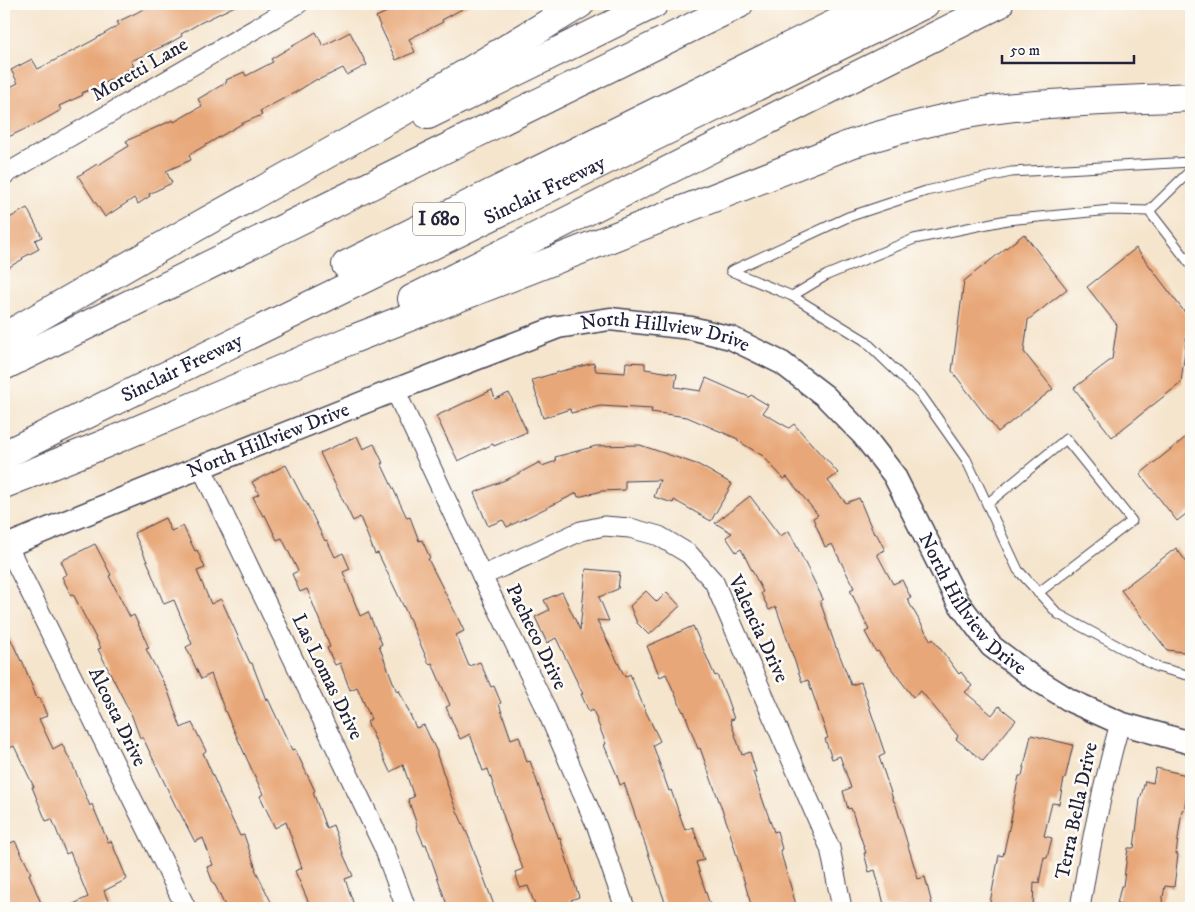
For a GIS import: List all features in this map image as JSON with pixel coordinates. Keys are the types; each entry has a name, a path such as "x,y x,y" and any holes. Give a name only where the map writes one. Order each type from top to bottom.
{"highway":[{"path":"4,337 402,112 580,4"},
{"path":"182,235 654,4"},
{"path":"4,366 739,4"},
{"name":"I 680","path":"4,434 874,4"},
{"name":"Sinclair Freeway","path":"4,455 924,4"},
{"path":"232,390 999,4"},
{"path":"4,484 390,325 859,141 930,121 1006,108 1191,97"}],"street":[{"name":"Moretti Lane","path":"4,175 298,4"},
{"name":"North Hillview Drive","path":"6,546 395,390 558,328 610,319 690,328 731,338 782,363 825,396 863,435 894,475 958,602 991,646 1031,676 1071,701 1120,723 1191,743"},
{"name":"Pacheco Drive","path":"395,390 544,704 593,818 625,908"},
{"name":"Las Lomas Drive","path":"201,467 384,848 406,908"},
{"name":"Valencia Drive","path":"482,576 581,531 604,526 630,528 658,536 689,554 714,582 830,848 842,908"},
{"name":"Alcosta Drive","path":"6,546 186,908"},
{"name":"Terra Bella Drive","path":"1080,908 1105,777 1120,723"}],"lane":[{"path":"1191,162 1011,172 926,191 848,218 731,271 792,296 864,340 921,395 966,459 1018,570 1058,614 1157,667 1191,676"},
{"path":"792,296 827,275 914,239 1007,220 1111,210 1150,211 1191,170"},
{"path":"1150,211 1191,265"},
{"path":"987,504 1066,439 1132,521 1038,592"}],"building":[{"path":"152,4 239,4 200,23 168,44 131,61 134,66 117,77 82,93 83,95 59,106 61,110 4,139 4,90 18,83 11,70 32,59 38,69 92,41 119,25 117,22"},
{"path":"404,4 471,4 442,20 443,22 409,39 415,52 396,60 376,17"},
{"path":"316,32 323,46 350,32 367,65 347,75 343,68 317,79 260,111 262,115 243,123 189,155 191,160 166,171 172,183 149,194 150,196 138,204 134,198 105,217 78,176 129,146 126,141 173,120 174,122 202,106 198,99 227,82 226,80 244,72 246,76 273,62 271,59"},
{"path":"27,208 42,237 35,240 39,249 4,270 4,221"},
{"path":"1024,234 1067,289 1028,320 1024,352 1053,389 998,432 952,371 964,281"},
{"path":"1136,248 1189,318 1181,383 1112,437 1074,388 1112,359 1117,325 1087,287"},
{"path":"626,362 645,363 645,369 677,374 675,387 701,391 706,378 749,397 751,395 768,405 763,413 789,428 794,424 825,458 838,473 828,481 846,503 859,498 874,534 876,533 885,550 877,554 893,584 902,580 911,598 907,599 931,641 933,639 959,674 961,672 972,686 965,692 992,715 999,706 1016,720 983,761 956,739 958,736 921,691 913,697 878,651 876,652 865,632 869,630 850,590 854,588 832,544 825,547 813,518 818,515 787,477 784,479 763,456 738,441 738,439 687,417 651,412 652,409 600,406 571,413 570,409 543,418 532,380 594,363 596,371 625,373"},
{"path":"492,390 495,399 509,393 527,432 494,446 493,444 458,461 436,416"},
{"path":"1191,433 1191,510 1177,521 1140,474"},
{"path":"357,436 363,449 374,444 407,518 410,517 419,541 422,540 430,558 428,559 464,631 456,635 469,666 480,662 491,687 494,686 501,703 499,704 511,739 519,736 527,762 530,761 543,799 560,838 579,897 571,900 574,908 536,908 528,886 520,888 515,872 523,869 488,769 483,771 470,734 460,739 446,707 450,705 432,663 429,664 378,553 375,554 360,517 353,521 320,453"},
{"path":"640,445 699,465 732,484 711,521 674,500 673,503 654,497 660,480 625,481 625,490 602,491 578,497 577,493 507,527 503,520 488,526 474,493 512,477 540,462 542,466 556,461 555,457 596,446"},
{"path":"286,465 335,557 343,553 350,569 343,572 360,616 368,612 382,644 379,646 397,692 399,690 416,728 424,725 437,752 454,804 470,840 495,908 448,908 426,844 424,845 416,826 408,799 414,797 403,765 390,772 367,722 371,719 357,687 350,690 340,663 335,665 327,648 330,647 307,589 300,592 292,574 298,571 282,538 277,540 265,515 263,516 253,497 259,494 252,482"},
{"path":"750,496 780,536 789,531 823,599 820,601 851,685 861,682 885,754 879,757 895,802 918,879 925,877 933,908 885,908 875,870 869,872 864,853 866,853 851,808 848,809 843,791 851,788 840,756 832,759 825,739 828,738 808,680 802,682 776,607 769,610 761,593 763,592 741,549 736,552 726,537 732,533 715,523"},
{"path":"165,518 171,531 183,526 195,551 197,550 205,568 197,571 211,604 221,599 250,663 252,663 266,700 268,699 292,750 295,749 315,791 313,792 326,828 333,825 353,876 345,879 355,908 311,908 295,871 302,868 286,822 275,828 260,796 263,794 225,711 211,674 201,679 186,647 192,644 174,600 164,604 134,533"},
{"path":"95,544 130,617 134,615 149,648 146,649 168,691 181,728 192,723 206,751 203,753 219,792 240,836 244,835 255,869 274,908 226,908 207,867 213,865 203,838 195,842 143,738 140,738 132,716 98,649 101,648 62,577 67,574 61,561"},
{"path":"1176,548 1191,568 1191,653 1167,650 1121,590"},
{"path":"586,569 620,572 618,589 599,597 609,621 597,620 625,677 630,674 660,741 653,745 685,830 693,827 704,860 696,862 711,908 667,908 624,783 620,785 604,745 606,744 593,710 589,712 581,694 583,694 556,638 547,643 535,617 549,610 544,600 562,592 580,630"},
{"path":"646,591 657,602 667,592 680,606 649,635 637,623 630,606"},
{"path":"4,625 22,660 37,699 40,698 47,716 39,719 53,749 62,744 90,806 92,804 108,842 111,841 127,879 104,891 111,908 65,908 88,897 70,852 66,854 52,819 46,821 32,787 34,787 14,746 4,751"},
{"path":"693,626 726,696 734,719 730,720 742,755 750,752 756,772 753,772 774,832 777,831 782,849 780,850 797,908 752,908 728,826 700,748 698,749 684,711 666,674 660,677 647,646"},
{"path":"1031,735 1073,745 1059,804 1052,803 1044,836 1052,838 1047,858 1044,857 1039,883 1034,882 1033,908 989,908 999,855 1003,856 1019,776 1022,776"},
{"path":"1156,768 1191,776 1184,810 1182,810 1174,887 1165,886 1161,908 1136,908 1117,904 1121,886 1123,886 1128,848 1134,848 1140,800 1145,781 1153,783"},
{"path":"15,841 31,873 29,874 43,908 4,908 4,846"}]}
